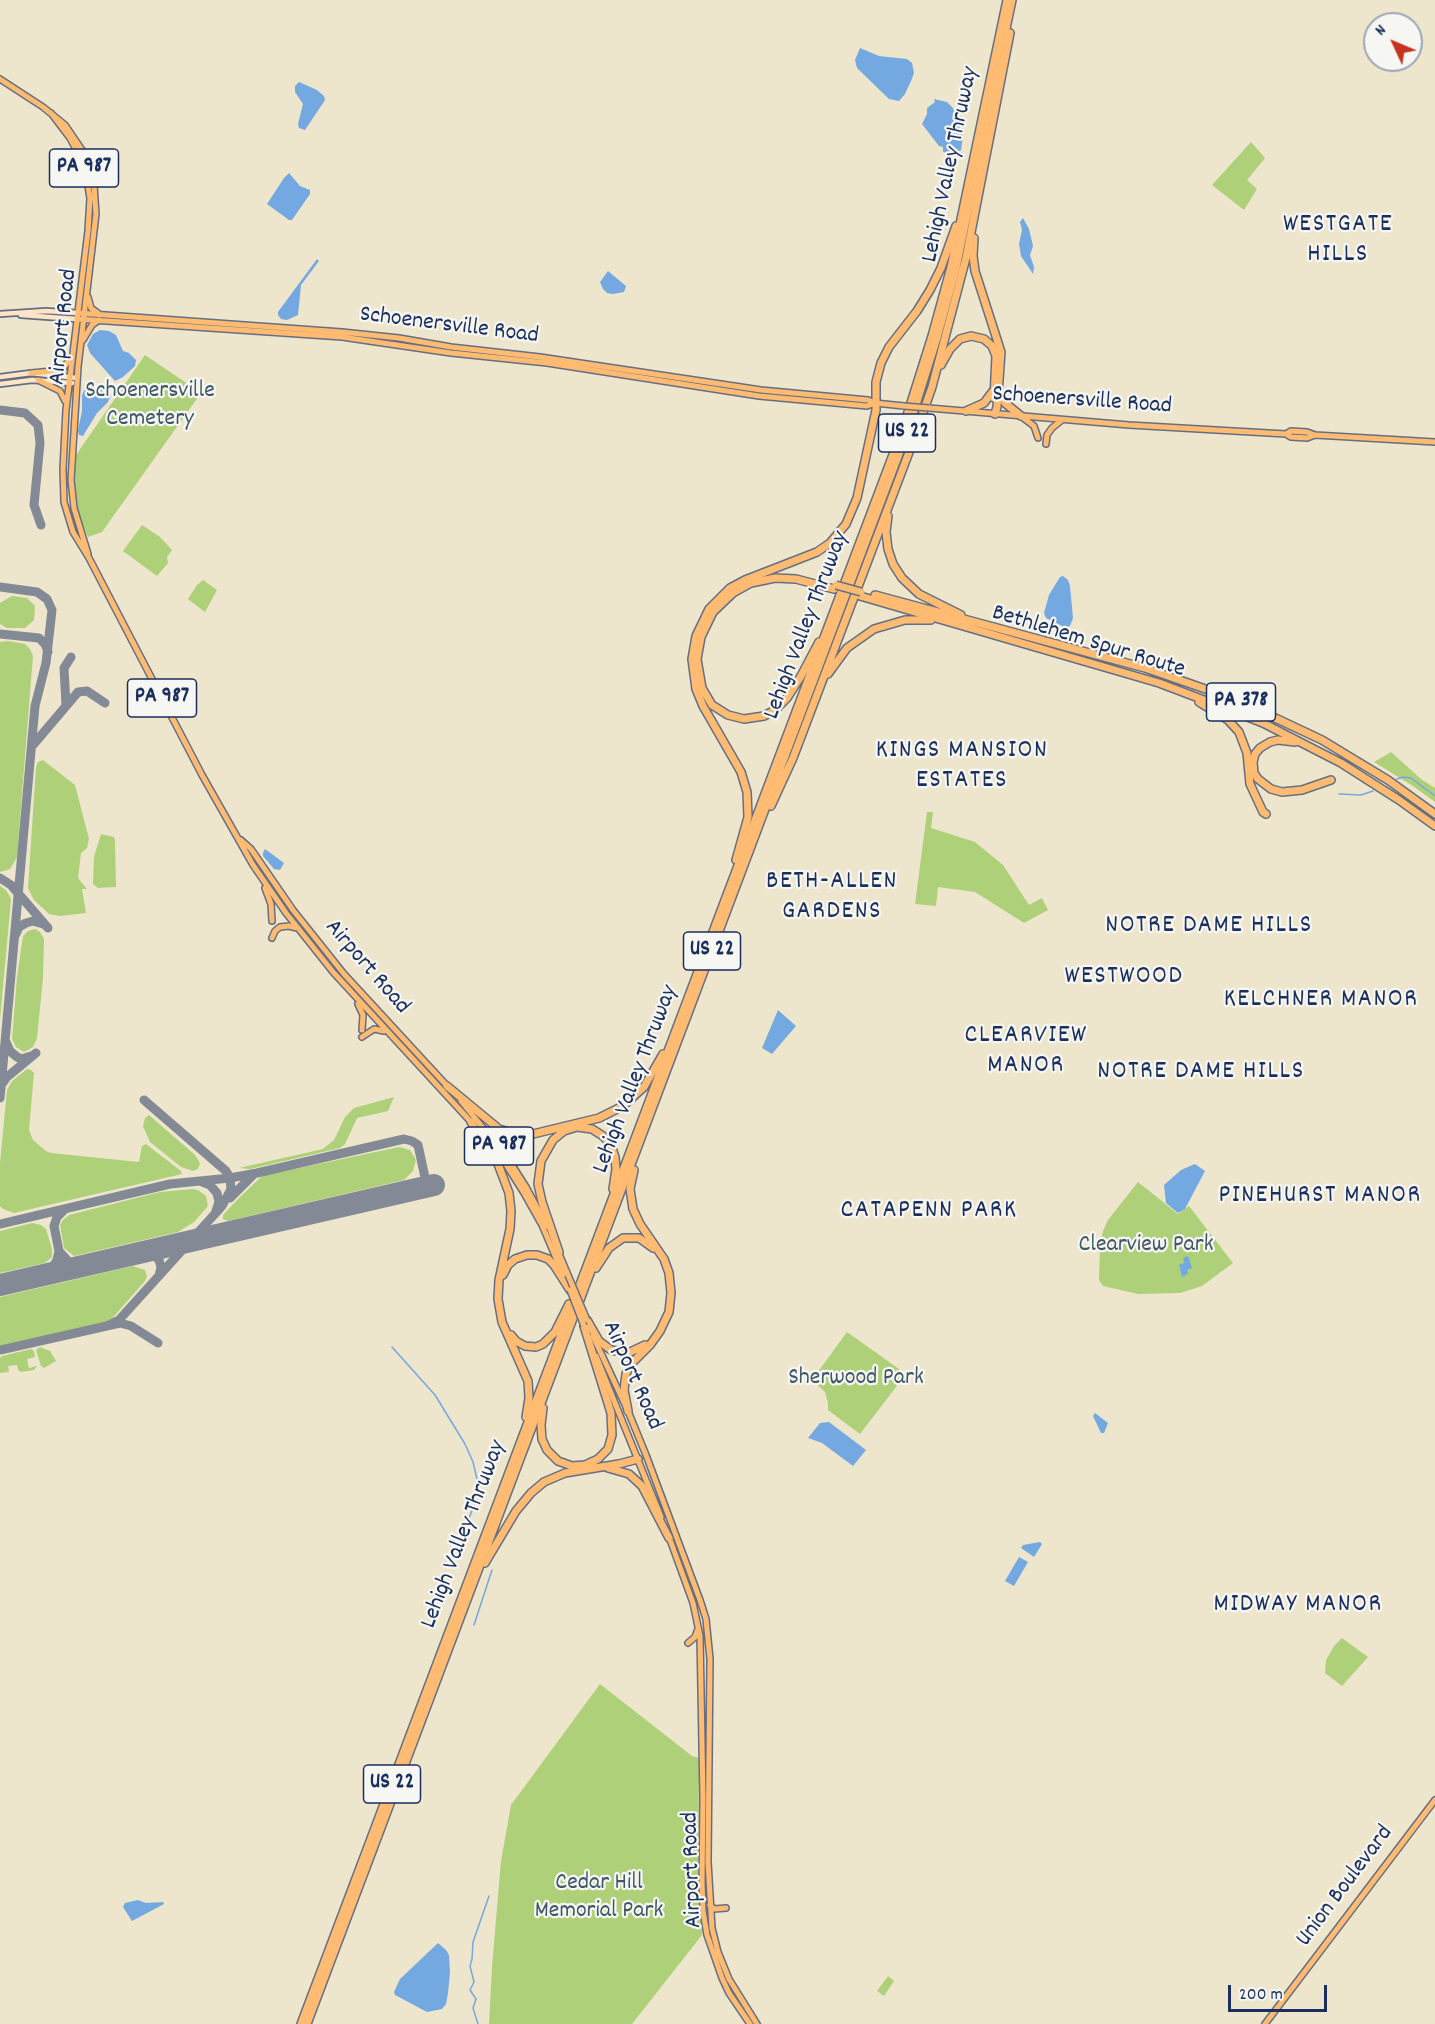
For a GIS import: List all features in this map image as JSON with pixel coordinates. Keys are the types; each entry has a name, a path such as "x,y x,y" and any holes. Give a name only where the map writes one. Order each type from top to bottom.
{"highway":[{"name":"Lehigh Valley Thruway","path":"330,1957 501,1494 895,450 945,290 1006,0"},
{"name":"Lehigh Valley Thruway","path":"301,2024 330,1957 470,1592 900,452 923,384 960,252 1014,0"},
{"path":"750,851 789,767 895,491 932,387 966,258 1014,0"},
{"path":"966,411 984,403 996,390 1001,352 973,256 984,162"},
{"path":"712,935 743,836 748,796 741,772 698,695 693,678 692,654 698,630 709,609 730,588 814,553 827,545 850,517 857,498 876,410 877,377 882,359 934,283 950,245 967,192"},
{"path":"932,387 951,346 960,339 971,336 986,340 994,350 996,361 995,414"},
{"path":"996,390 1005,403 1021,416"},
{"path":"895,491 886,532 889,553 897,572 910,587 925,597 986,625"},
{"path":"750,578 786,573 986,625"},
{"path":"835,587 796,579 775,578 747,585 724,599 708,621 698,648 698,677 708,700 722,713 738,719 758,718 775,710 798,682 837,605"},
{"path":"860,594 948,622"},
{"path":"814,703 837,661 850,646 866,634 882,626 905,620 948,622"},
{"name":"Bethlehem Spur Route","path":"948,622 1173,688 1263,723 1341,763 1435,826"},
{"name":"Bethlehem Spur Route","path":"986,625 1162,674 1237,700 1322,740 1388,780 1435,814"},
{"path":"1173,688 1212,709 1236,728 1247,753 1250,784 1266,814 1256,791 1253,769 1255,754 1260,748 1278,740 1293,741 1317,751"},
{"path":"1253,769 1263,784 1282,792 1302,790 1331,780"},
{"path":"447,1086 499,1129 520,1135 547,1131 599,1118 627,1103 647,1083 677,1029"},
{"path":"628,1411 624,1390 626,1374 631,1364 658,1335 671,1303 671,1283 666,1263 636,1216 630,1189 632,1174 674,1052"},
{"path":"471,1122 498,1164 509,1193 511,1223 499,1280 498,1308 525,1373 529,1389 527,1414 501,1494"},
{"path":"559,1252 542,1202 538,1179 546,1150 555,1137 564,1131 577,1127 592,1129 603,1136 613,1148 616,1161 615,1174 605,1219"},
{"path":"581,1297 605,1253 613,1243 620,1239 633,1237 644,1240 654,1248 663,1264 668,1288 665,1311 655,1333 641,1348 628,1353 611,1350 599,1341 586,1323"},
{"path":"570,1290 566,1279 552,1262 540,1256 522,1256 508,1266 502,1281 501,1304 507,1326 516,1341 533,1347 551,1338 588,1264"},
{"path":"556,1364 541,1417 542,1439 549,1453 558,1461 572,1466 588,1464 596,1461 606,1451 613,1429 609,1403 586,1323"},
{"path":"470,1592 503,1529 531,1493 544,1482 557,1475 638,1459"},
{"path":"599,1467 622,1471 640,1484 647,1492 669,1538"},
{"name":"Lehigh Valley Thruway","path":"307,2024 324,1972"}],"main road":[{"name":"Airport Road","path":"0,79 65,125 81,146 89,164 94,185 96,214 87,292 72,353 66,410 62,481 64,502 73,532 89,558 202,775 238,836 245,854 299,929 355,997 471,1122 491,1145 520,1186 542,1225 586,1323 669,1538 693,1603 699,1627 702,1664 703,1911 707,1935 722,1978 749,2023"},
{"name":"Airport Road","path":"51,113 77,151 88,189 89,217 71,492 89,558"},
{"path":"80,347 90,327 101,318 91,308 87,292"},
{"name":"Schoenersville Road","path":"0,314 81,316 342,332 547,358 761,390 868,400 875,403 904,406 1062,420 1286,434 1291,431 1314,435 1435,442"},
{"path":"0,377 62,370 72,353"},
{"path":"31,373 77,381"},
{"path":"38,380 61,392 66,410"},
{"path":"0,384 69,380"},
{"path":"1021,416 1034,426 1038,438"},
{"path":"1046,444 1047,435 1062,420"},
{"name":"Airport Road","path":"238,836 251,849 292,908 344,974 485,1128 517,1172 535,1203 559,1252 566,1279"},
{"path":"260,875 270,899 272,921"},
{"path":"272,938 275,931 282,926 299,929"},
{"path":"355,997 363,1015 362,1030"},
{"path":"362,1037 374,1029 387,1032"},
{"name":"Airport Road","path":"570,1290 628,1411 700,1600 708,1634 710,1659 709,1903 714,1939 723,1965 737,1994 758,2024"},
{"path":"688,1643 696,1635 699,1627"},
{"name":"Union Boulevard","path":"1265,2024 1435,1800"},
{"path":"709,1903 714,1909 726,1908"}],"green space":[{"path":"1251,142 1265,158 1247,180 1257,189 1244,210 1212,185"},
{"name":"Schoenersville Cemetery","path":"145,355 201,393 102,532 88,537 76,507 72,487 74,458"},
{"path":"142,525 160,537 172,550 167,557 168,563 157,576 123,551"},
{"path":"203,580 217,590 205,612 188,599"},
{"path":"12,596 27,598 35,606 34,620 25,628 7,628 0,624 0,603"},
{"path":"0,642 25,644 33,656 17,857 10,869 0,872"},
{"path":"1391,752 1421,779 1435,788 1435,802 1374,762"},
{"path":"43,760 75,785 89,839 87,848 81,853 78,878 87,889 82,889 86,913 60,916 49,914 34,900 28,888 36,767 38,762"},
{"path":"927,812 933,812 931,828 975,842 1003,865 1029,905 1042,898 1048,910 1024,923 975,892 938,887 936,906 915,904"},
{"path":"101,834 114,837 116,887 98,888 93,884 94,857"},
{"path":"0,886 6,890 11,899 0,1020"},
{"path":"35,929 44,939 43,978 37,1038 33,1047 24,1052 16,1047 12,1039 17,977 23,936"},
{"path":"27,1069 34,1073 29,1130 33,1140 46,1151 139,1162 142,1146 146,1144 182,1174 14,1213 3,1209 0,1206 0,1163 7,1090 12,1081"},
{"path":"394,1097 388,1111 357,1118 345,1144 340,1148 250,1169 239,1168 323,1149 334,1140 345,1117 354,1108"},
{"path":"149,1115 195,1155 200,1163 198,1169 193,1171 181,1167 150,1142 143,1126 145,1118"},
{"path":"399,1147 410,1150 416,1160 413,1171 404,1180 228,1221 223,1219 223,1215 262,1176"},
{"name":"Clearview Park","path":"1138,1182 1178,1214 1189,1206 1233,1263 1202,1286 1180,1293 1138,1294 1103,1286 1099,1280 1100,1244 1103,1231 1108,1220"},
{"path":"193,1189 206,1196 208,1206 194,1222 178,1232 74,1256 64,1248 60,1225 69,1215 160,1192"},
{"path":"32,1223 46,1229 52,1257 45,1263 0,1273 0,1231"},
{"path":"133,1266 145,1270 147,1277 109,1322 0,1346 0,1297"},
{"name":"Sherwood Park","path":"847,1332 906,1374 860,1434 828,1410 825,1392 812,1380"},
{"path":"40,1347 50,1351 56,1361 44,1368 41,1366 36,1350"},
{"path":"31,1349 35,1357 27,1359 29,1368 37,1366 34,1370 21,1372 17,1365 8,1366 9,1372 0,1373 2,1356"},
{"path":"1342,1638 1368,1657 1342,1686 1325,1673 1326,1660"},
{"name":"Cedar Hill Memorial Park","path":"600,1684 692,1756 699,1758 698,1875 702,1935 632,2024 489,2024 501,1861 511,1805"},
{"path":"888,1976 894,1981 884,1996 877,1991"}],"water":[{"path":"860,48 879,56 907,59 912,63 914,73 905,94 899,101 889,99 857,68 855,60"},
{"path":"299,82 317,90 325,100 305,130 299,128 298,124 303,104 295,92 295,86"},
{"path":"934,99 947,102 953,108 963,136 961,150 957,155 943,152 943,147 939,146 922,124 927,108 935,102"},
{"path":"289,173 300,186 310,190 310,194 292,220 267,204"},
{"path":"1023,218 1029,229 1033,246 1030,255 1034,267 1033,274 1021,256 1020,222"},
{"path":"317,259 319,261 301,285 298,315 287,320 281,319 278,312"},
{"path":"608,271 626,286 624,292 613,294 603,289 600,282"},
{"path":"100,330 116,335 123,351 136,360 135,366 115,381 90,353 87,345 93,334"},
{"path":"86,387 102,388 111,395 83,436 79,435 78,430 82,411 82,395"},
{"path":"1063,576 1068,580 1070,586 1073,618 1070,626 1066,628 1046,618 1044,613 1049,595 1060,577"},
{"path":"265,849 284,863 280,870 274,869 263,856"},
{"path":"778,1010 796,1026 772,1054 762,1048"},
{"path":"1195,1164 1205,1171 1185,1209 1178,1213 1166,1203 1164,1185 1181,1170"},
{"path":"1188,1256 1192,1268 1187,1270 1188,1274 1182,1277 1179,1265 1184,1263 1183,1258"},
{"path":"1095,1413 1108,1423 1104,1433 1101,1433 1093,1416"},
{"path":"829,1422 866,1450 853,1466 822,1443 808,1438 820,1423"},
{"path":"1040,1542 1042,1544 1034,1557 1021,1548 1023,1545"},
{"path":"1019,1557 1028,1562 1014,1586 1005,1581"},
{"path":"138,1900 146,1903 163,1902 164,1904 132,1921 123,1907 125,1903"},
{"path":"438,1943 449,1955 448,1993 446,2004 442,2009 427,2012 395,1995 394,1992 400,1979"}],"waterway":[{"path":"1397,779 1411,778 1435,796"},
{"path":"1339,794 1361,795 1373,791"},
{"path":"392,1347 435,1395 465,1444 473,1462 477,1479 475,1502 464,1532"},
{"path":"474,1625 492,1570"},
{"path":"478,2024 473,2008 476,1999 470,1990 474,1982 470,1966 473,1942 489,1896"}],"taxiway":[{"path":"0,410 25,413 38,425 40,443 34,505 41,525"},
{"path":"0,587 37,592 47,599 52,610 46,663 35,706 0,1098"},
{"path":"0,634 39,638 45,644 48,652"},
{"path":"66,705 64,668 71,657"},
{"path":"33,745 78,692 87,691 105,703"},
{"path":"0,878 11,885 48,928"},
{"path":"16,934 19,927 26,923 33,921 43,924"},
{"path":"6,1042 10,1051 17,1057 22,1059 31,1056"},
{"path":"2,1084 7,1077 36,1053"},
{"path":"109,1325 119,1320 222,1206 231,1189 230,1178 226,1171 144,1100"},
{"path":"0,1224 170,1184 257,1173 404,1139 418,1145 427,1187"},
{"path":"230,1198 254,1174"},
{"path":"200,1181 210,1185 217,1193 219,1202 216,1211"},
{"path":"43,1275 51,1270 57,1260 59,1251 54,1226 57,1217 65,1209"},
{"path":"59,1251 69,1262 81,1266"},
{"path":"141,1252 153,1254 159,1260 161,1267 159,1276"},
{"path":"0,1350 120,1323 131,1326 158,1343"}],"runway":[{"path":"0,1285 434,1185"}],"district":[{"name":"WESTGATE HILLS","path":"1338,241"},
{"name":"KINGS MANSION ESTATES","path":"962,767"},
{"name":"BETH-ALLEN GARDENS","path":"832,898"},
{"name":"NOTRE DAME HILLS","path":"1209,927"},
{"name":"WESTWOOD","path":"1124,978"},
{"name":"KELCHNER MANOR","path":"1321,1001"},
{"name":"CLEARVIEW MANOR","path":"1026,1052"},
{"name":"NOTRE DAME HILLS","path":"1201,1073"},
{"name":"PINEHURST MANOR","path":"1320,1197"},
{"name":"CATAPENN PARK","path":"929,1212"},
{"name":"MIDWAY MANOR","path":"1298,1606"}]}
